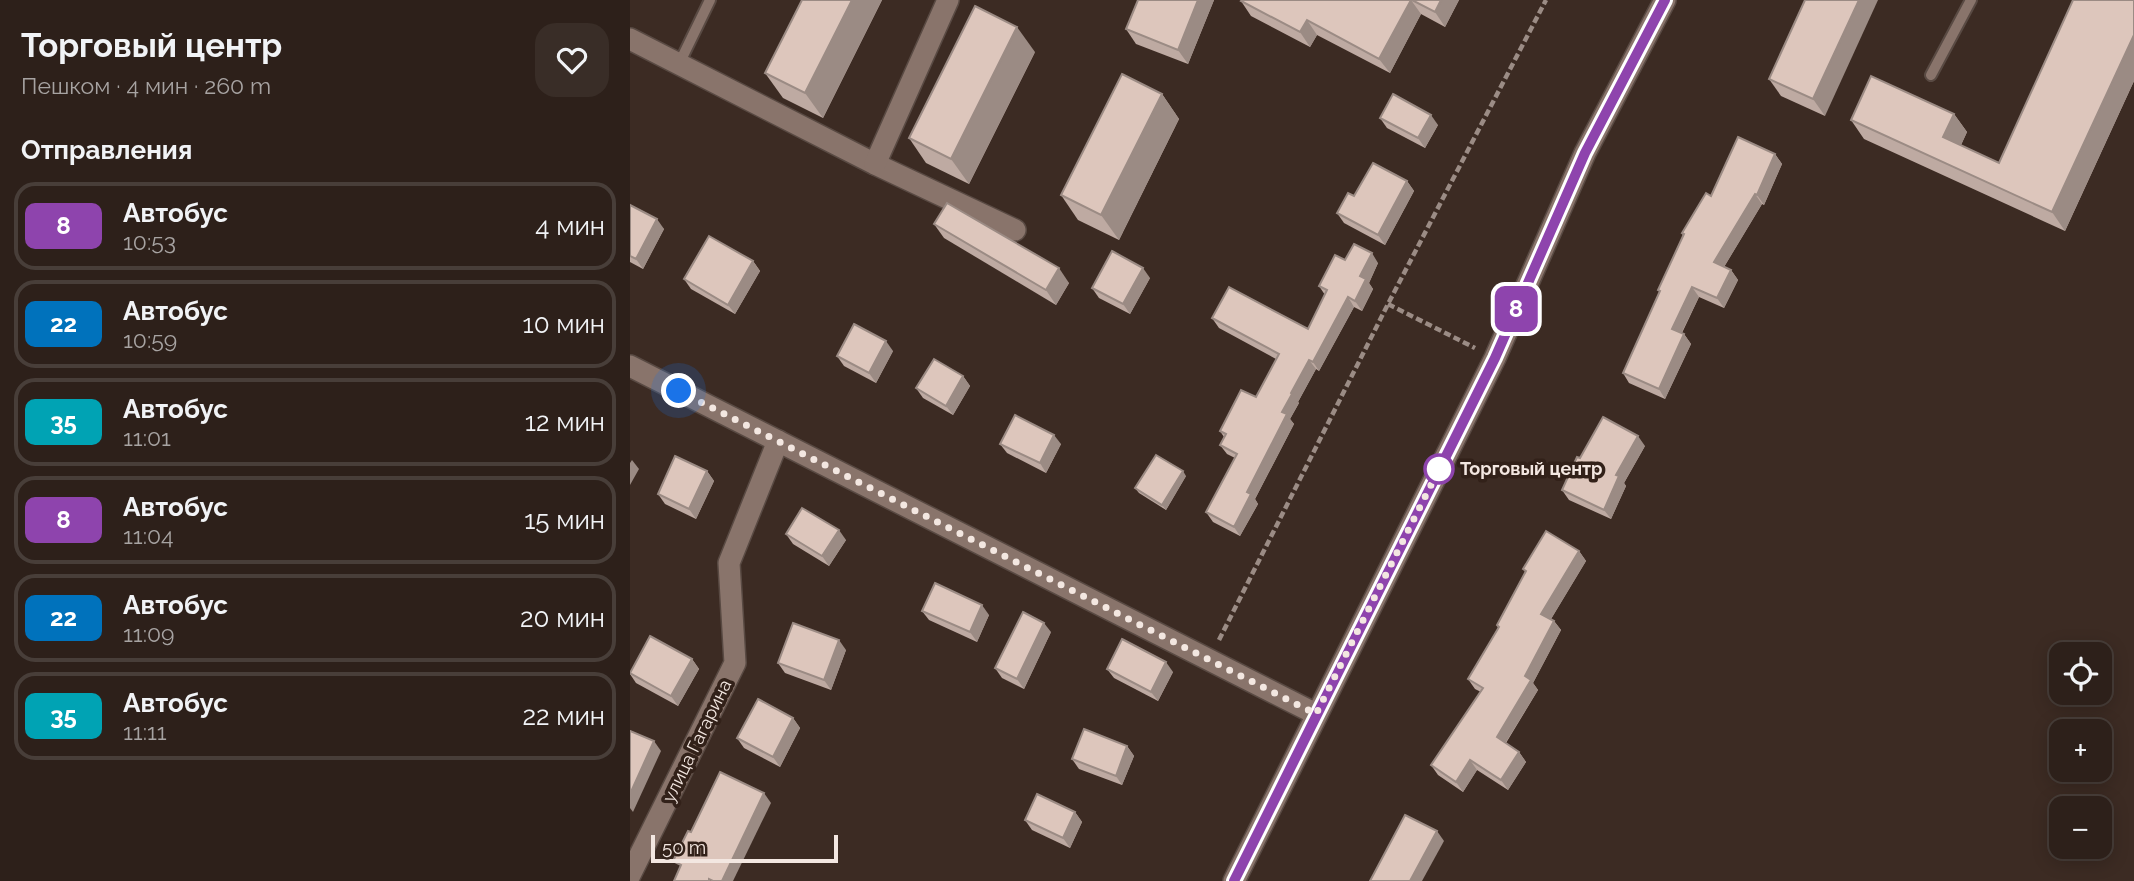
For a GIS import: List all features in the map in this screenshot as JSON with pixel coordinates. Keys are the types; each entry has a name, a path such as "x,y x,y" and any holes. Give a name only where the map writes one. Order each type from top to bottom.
{"street":[{"path":"875,164 948,0"},
{"path":"1234,881 1495,358 1585,153 1665,0"},
{"path":"630,39 875,164 1015,230"},
{"path":"630,366 1316,714"},
{"name":"улица Гагарина","path":"630,876 735,663 729,563 778,441"}],"lane":[{"path":"679,64 710,0"},
{"path":"1931,75 1970,0"}],"path":[{"path":"1209,660 1388,304 1546,0"},
{"path":"1388,304 1495,358"}],"building":[{"path":"802,0 852,0 805,93 765,73"},
{"path":"1138,0 1198,0 1178,50 1126,29"},
{"path":"1242,0 1411,0 1379,59 1307,20 1300,32"},
{"path":"1412,0 1441,0 1435,12"},
{"path":"1805,0 1859,0 1813,99 1769,79"},
{"path":"2073,0 2134,0 2134,35 2052,212 1851,120 1871,76 1954,114 1943,137 1999,163"},
{"path":"975,6 1017,27 951,159 909,138"},
{"path":"1122,74 1162,94 1101,215 1061,195"},
{"path":"1393,94 1431,115 1418,138 1380,118"},
{"path":"1738,137 1775,154 1757,195 1755,194 1714,262 1731,270 1717,298 1692,287 1672,329 1684,334 1659,389 1623,373 1660,291 1658,290 1684,234 1682,233 1706,193 1711,196"},
{"path":"1373,163 1407,181 1378,235 1337,213 1348,193 1354,196"},
{"path":"947,203 1059,268 1046,290 934,224"},
{"path":"630,205 657,219 636,259 630,256"},
{"path":"709,236 753,261 728,305 684,279"},
{"path":"1354,244 1372,253 1360,276 1366,279 1355,301 1348,297 1313,362 1309,360 1291,393 1282,412 1287,414 1247,492 1251,494 1234,527 1206,512 1237,454 1220,445 1226,434 1220,431 1241,390 1256,397 1279,354 1212,318 1229,287 1308,329 1327,290 1319,286 1335,255 1345,260"},
{"path":"1112,251 1143,268 1123,304 1092,288"},
{"path":"854,324 886,341 869,373 837,356"},
{"path":"934,359 963,376 946,406 916,388"},
{"path":"1015,415 1054,435 1040,463 1000,444"},
{"path":"1603,417 1638,436 1616,475 1619,476 1604,510 1562,490 1577,457 1580,458"},
{"path":"1156,455 1183,471 1162,505 1135,488"},
{"path":"675,456 707,471 689,509 658,494"},
{"path":"802,508 839,530 822,556 786,534"},
{"path":"1546,531 1579,551 1541,614 1554,621 1525,676 1531,680 1497,737 1519,752 1501,780 1470,760 1456,782 1431,765 1483,688 1468,679 1499,627 1497,625 1526,571 1523,569"},
{"path":"935,583 982,605 970,632 922,611"},
{"path":"1023,612 1044,623 1017,679 995,668"},
{"path":"793,623 839,640 824,680 778,663"},
{"path":"650,636 692,659 671,696 630,673"},
{"path":"1122,639 1166,662 1151,692 1107,669"},
{"path":"758,699 793,718 773,757 737,738"},
{"path":"1084,729 1127,746 1116,776 1072,759"},
{"path":"630,731 654,741 630,794"},
{"path":"720,772 764,793 722,881 674,881 681,865 673,861 688,831 691,832"},
{"path":"1037,794 1075,812 1063,838 1025,820"},
{"path":"1405,815 1437,831 1410,881 1370,881"}],"bus line":[{"name":"8","path":"1234,881 1495,358 1585,153 1665,0"}],"place":[{"name":"Торговый центр","path":"1439,469"}],"route":[{"path":"679,391 1316,714 1439,469"}]}
